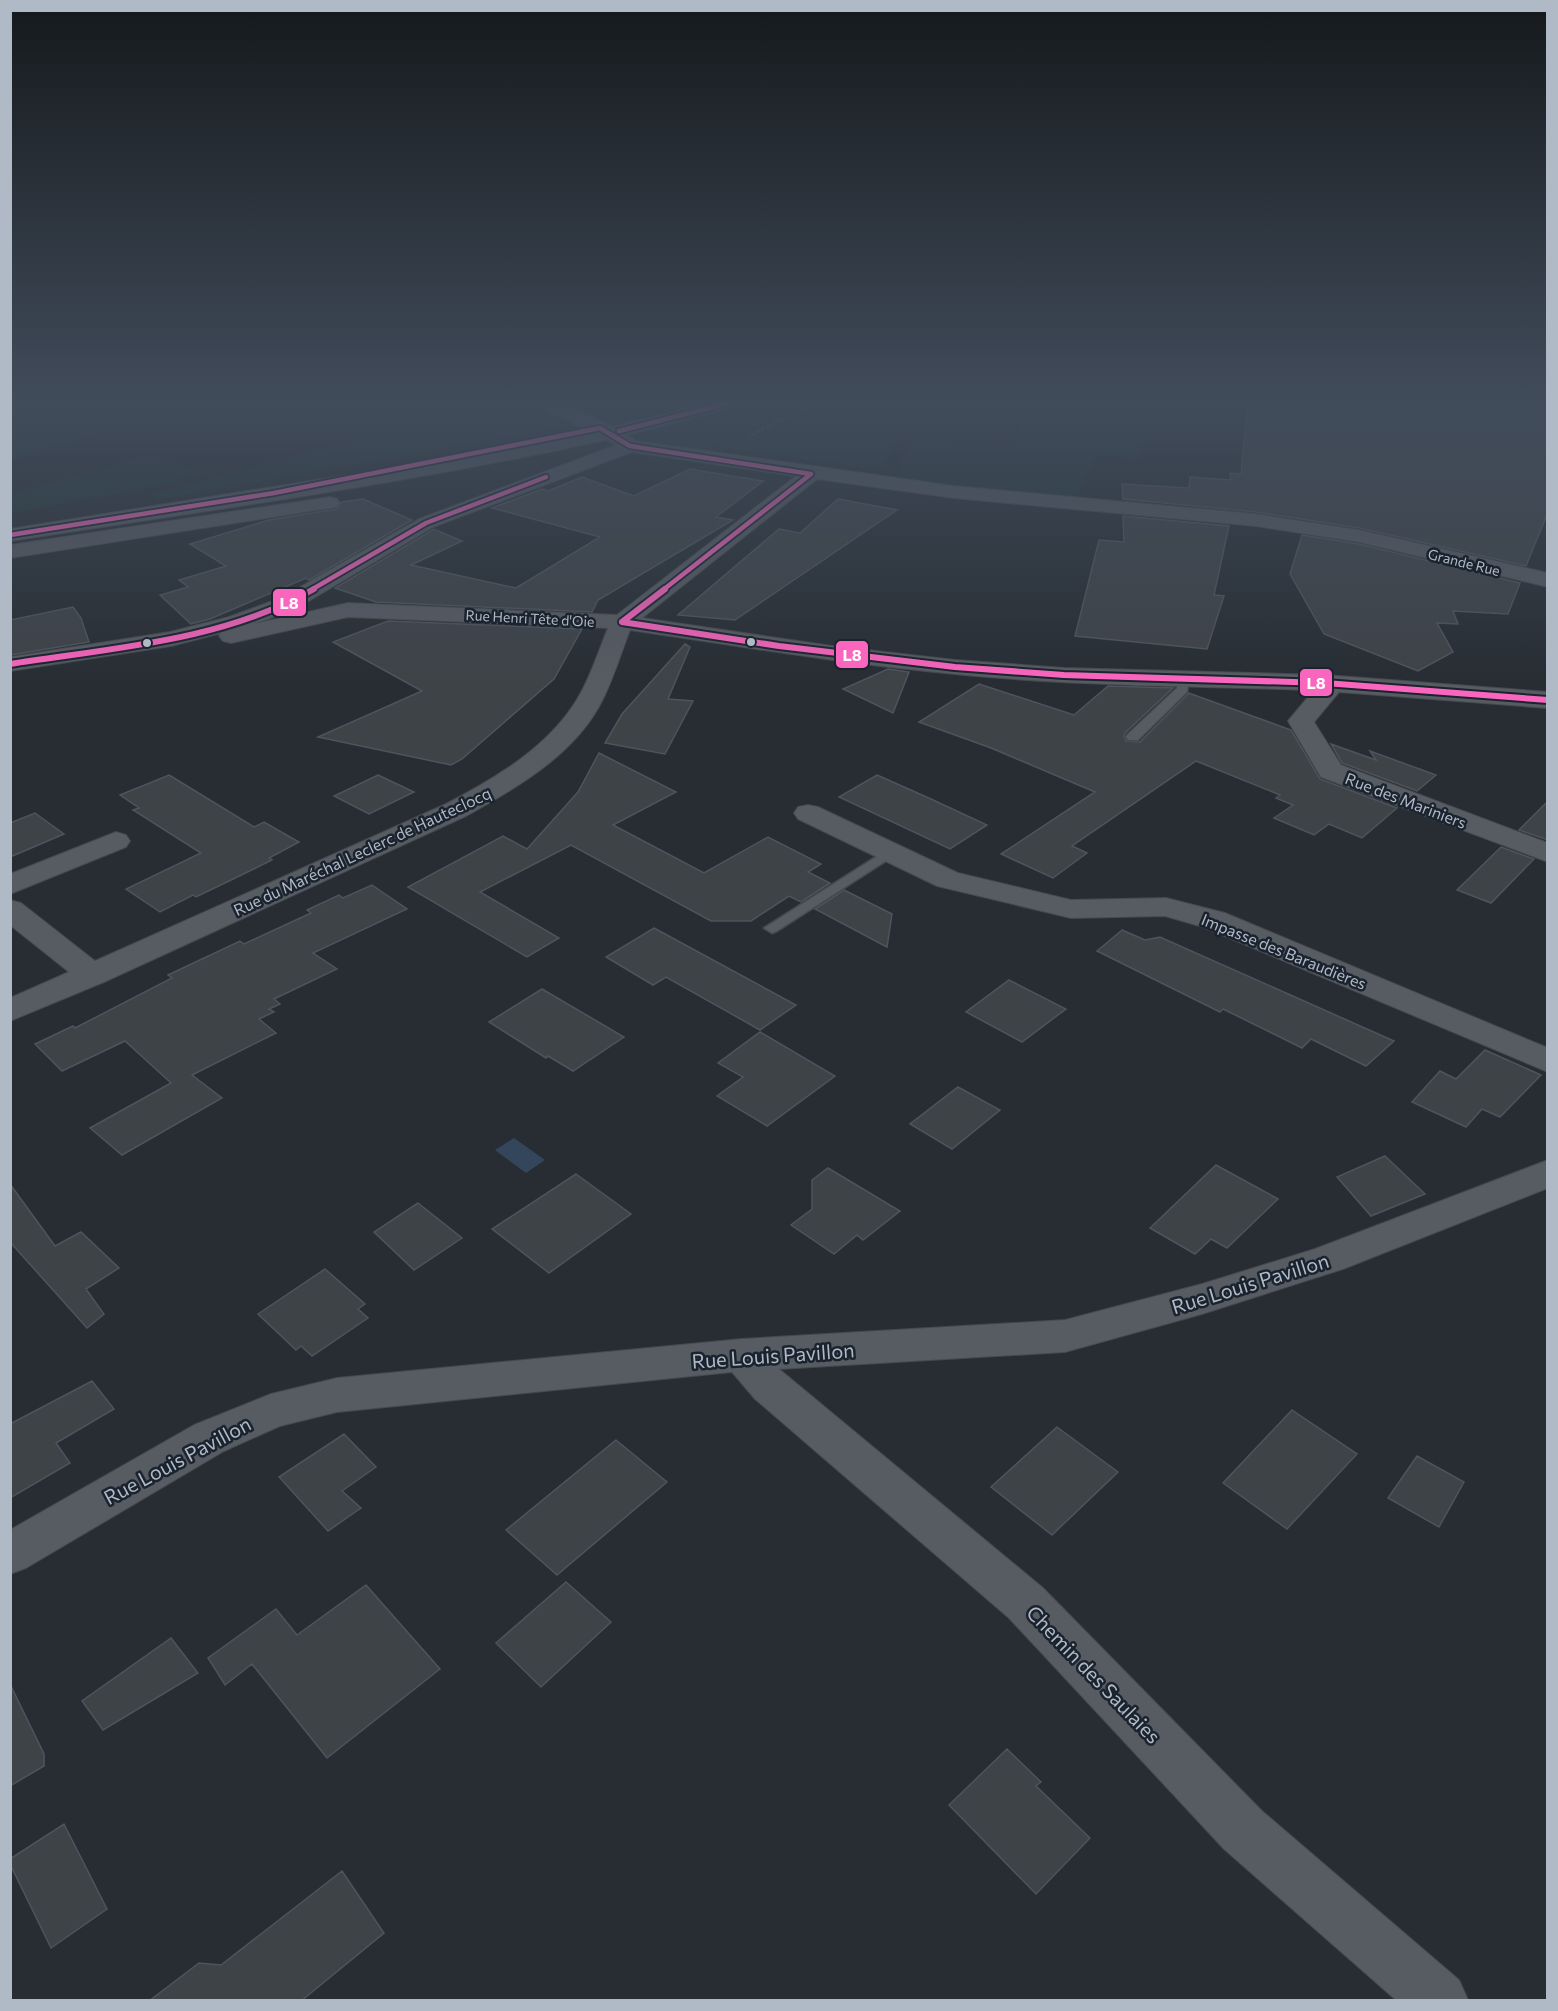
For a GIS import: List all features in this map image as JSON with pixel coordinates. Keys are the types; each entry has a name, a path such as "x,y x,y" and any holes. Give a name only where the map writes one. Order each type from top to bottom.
{"main road":[{"path":"10,535 281,492"}],"street":[{"path":"10,664 171,639 237,622 289,603 426,523 509,492"},
{"name":"Rue du Maréchal Leclerc de Hauteclocq","path":"10,1011 456,810 497,788 537,758 568,730 590,700 622,622 789,492"},
{"name":"Grande Rue","path":"955,492 1256,520 1359,536 1526,577 1548,580"},
{"path":"10,552 330,502"},
{"name":"Rue Henri Tête d'Oie","path":"231,636 348,610 388,610 622,622 779,646 955,667 1064,675 1325,683 1548,700"},
{"name":"Rue des Mariniers","path":"1325,683 1327,691 1301,721 1331,771 1548,853"},
{"name":"Impasse des Baraudières","path":"808,813 948,880 1071,909 1166,907 1214,920 1548,1061"},
{"path":"10,885 116,841"},
{"path":"10,909 93,975"},
{"name":"Rue Louis Pavillon","path":"10,1554 209,1438 271,1411 337,1395 742,1355 1065,1336 1202,1299 1329,1259 1548,1173"},
{"name":"Chemin des Saulaies","path":"742,1355 770,1388 1026,1603 1243,1830 1439,2001"}],"lane":[{"path":"1133,737 1183,689 1183,679"},
{"path":"772,928 890,852"}],"shaded area":[{"path":"19,492 128,492 11,513 11,494"},
{"path":"161,492 203,492 157,500 149,495"},
{"path":"997,492 1080,492 1076,500"}],"water":[{"path":"514,1138 545,1160 526,1173 495,1150"}],"building":[{"path":"535,492 623,492 634,496 643,492 749,492 716,517 733,520 598,600 592,612 376,602 335,588 434,529 462,541 411,565 516,588 600,537 492,508"},
{"path":"1123,492 1548,492 1548,512 1526,566 1359,528 1256,512 1123,499"},
{"path":"363,499 412,520 309,580 306,578 210,619 191,624 160,595 188,587 179,580 226,566 190,544 269,520 337,509 342,502"},
{"path":"838,499 897,510 735,620 678,615 779,529 800,533"},
{"path":"1123,516 1229,526 1214,595 1224,596 1207,649 1075,636 1099,540 1124,542"},
{"path":"1302,535 1359,544 1520,583 1508,614 1453,611 1458,624 1437,623 1453,652 1418,671 1324,634 1290,574"},
{"path":"73,607 81,618 89,642 10,655 10,620"},
{"path":"388,621 582,629 554,679 462,759 451,765 318,737 422,691 333,642"},
{"path":"685,644 690,647 668,699 693,701 665,754 605,743 622,714"},
{"path":"888,669 909,672 893,713 843,689"},
{"path":"979,684 1074,715 1108,686 1173,688 1126,732 1124,736 1126,741 1140,742 1189,693 1291,730 1320,779 1397,808 1362,838 1329,824 1314,835 1274,818 1293,805 1276,798 1280,795 1196,761 1072,846 1087,853 1053,878 1001,854 1095,792 991,748 919,722"},
{"path":"1331,744 1376,760 1370,751 1436,775 1417,791 1342,763"},
{"path":"599,753 676,792 613,825 704,873 768,837 821,864 808,872 830,883 801,902 789,896 751,921 711,921 571,845 480,892 559,938 527,957 408,887 503,836 527,849 578,792"},
{"path":"169,775 254,827 264,822 299,842 269,858 272,860 160,912 126,889 201,853 133,810 139,808 120,795"},
{"path":"378,775 414,792 369,814 334,796"},
{"path":"877,775 987,825 950,849 839,797"},
{"path":"1548,801 1548,840 1519,830"},
{"path":"35,813 64,834 10,857 10,823"},
{"path":"1501,847 1534,859 1491,903 1457,890"},
{"path":"372,885 407,909 313,953 337,969 274,999 280,1004 269,1009 274,1012 259,1019 276,1033 192,1075 222,1098 122,1155 90,1128 171,1083 125,1041 62,1071 35,1044 73,1026 75,1028 172,978 168,975 240,941 244,944 311,913 307,910 339,895 343,898"},
{"path":"844,890 892,914 887,947 815,909"},
{"path":"654,928 796,1005 760,1030 666,977 653,985 606,957"},
{"path":"1122,930 1145,940 1160,937 1394,1041 1366,1066 1311,1039 1302,1048 1223,1009 1220,1012 1097,951"},
{"path":"1009,980 1066,1009 1022,1042 966,1012"},
{"path":"542,989 624,1037 573,1071 548,1056 546,1058 489,1022"},
{"path":"760,1032 835,1076 767,1126 717,1096 743,1077 718,1063"},
{"path":"1485,1050 1541,1075 1500,1117 1482,1109 1466,1127 1412,1102 1440,1071 1456,1079"},
{"path":"958,1087 1000,1110 952,1149 910,1124"},
{"path":"1385,1156 1425,1194 1371,1216 1337,1177"},
{"path":"1216,1165 1278,1199 1227,1248 1211,1239 1195,1254 1150,1228"},
{"path":"828,1168 900,1211 863,1240 857,1235 834,1254 791,1225 812,1209 812,1180"},
{"path":"576,1174 631,1214 549,1273 492,1229"},
{"path":"10,1184 55,1246 81,1232 119,1268 86,1289 104,1314 87,1328 10,1242"},
{"path":"418,1203 462,1238 414,1270 374,1232"},
{"path":"325,1269 365,1304 358,1309 368,1318 312,1356 301,1346 296,1350 258,1314"},
{"path":"92,1381 114,1409 56,1443 70,1463 10,1498 10,1424"},
{"path":"1292,1410 1357,1454 1287,1529 1223,1483"},
{"path":"1057,1427 1118,1472 1052,1535 991,1487"},
{"path":"344,1434 376,1467 342,1491 361,1508 328,1531 279,1477"},
{"path":"616,1440 667,1482 557,1575 506,1530"},
{"path":"1417,1456 1464,1482 1439,1527 1388,1498"},
{"path":"566,1582 611,1622 541,1687 496,1643"},
{"path":"366,1585 440,1669 327,1758 252,1664 225,1685 208,1658 276,1609 297,1635"},
{"path":"171,1638 198,1673 103,1730 82,1701"},
{"path":"10,1684 44,1754 44,1766 10,1786"},
{"path":"1007,1749 1041,1782 1036,1786 1090,1838 1036,1894 949,1805"},
{"path":"64,1824 107,1909 51,1948 10,1864 10,1859"},
{"path":"342,1871 384,1933 301,2001 149,2001 199,1963 221,1965"}],"transit line":[{"name":"L8","path":"10,535 280,492"},
{"name":"L8","path":"10,664 171,639 237,622 289,603 426,523 507,492"},
{"name":"L8","path":"622,622 788,492"},
{"name":"L8","path":"622,622 779,646 955,667 1064,675 1325,683 1548,700"}]}
